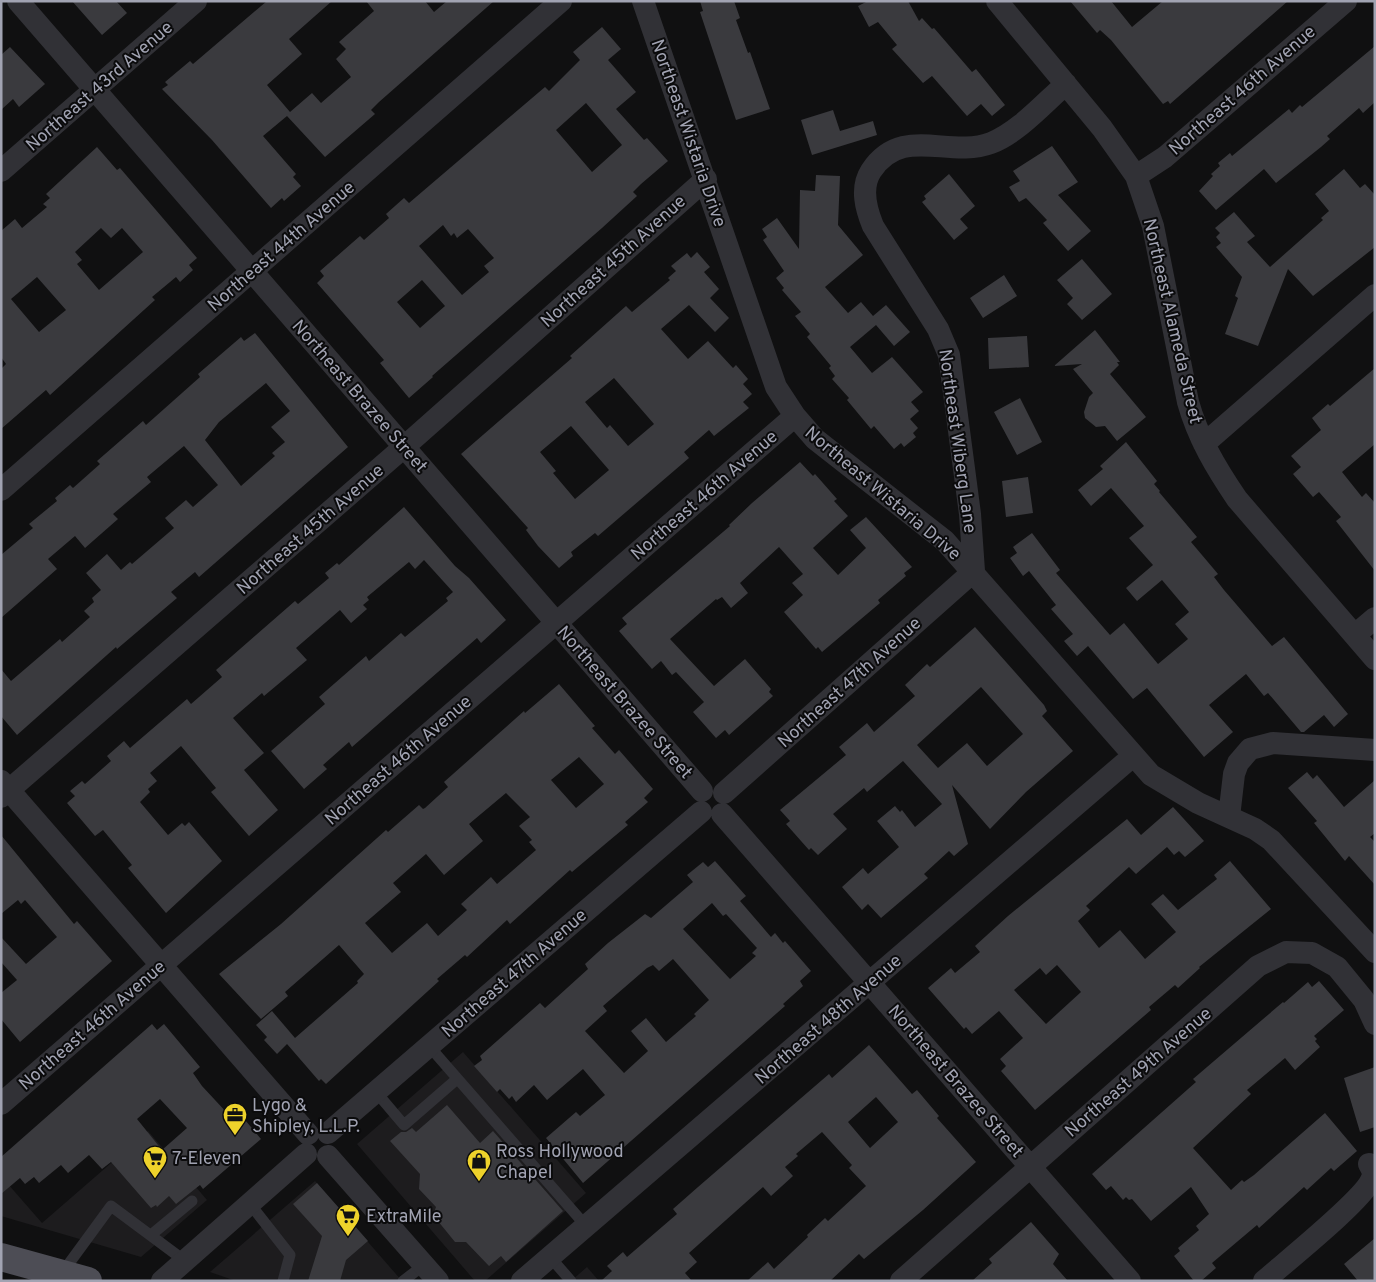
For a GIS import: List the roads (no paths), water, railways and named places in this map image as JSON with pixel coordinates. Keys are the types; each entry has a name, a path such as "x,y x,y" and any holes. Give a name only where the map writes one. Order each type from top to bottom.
{"main road":[{"path":"1,1257 88,1281"}],"street":[{"name":"Northeast Brazee Street","path":"18,1 1130,1281"},
{"name":"Northeast 43rd Avenue","path":"1,171 196,1"},
{"name":"Northeast 44th Avenue","path":"1,490 253,272 561,1"},
{"name":"Northeast Wistaria Drive","path":"643,1 706,179 776,387 795,416 834,454 946,541 974,571 1132,756 1151,775 1167,786 1255,829 1271,840 1375,952"},
{"name":"Northeast Alameda Street","path":"997,1 1102,128 1136,176 1153,226 1188,402 1204,444 1217,470 1237,498 1375,658"},
{"name":"Northeast 46th Avenue","path":"1136,176 1165,157 1346,1"},
{"name":"Northeast Wiberg Lane","path":"974,571 970,514 948,355 938,329 873,226 867,212 865,190 868,175 886,153 901,146 915,144 961,148 992,142 1009,133 1066,84"},
{"name":"Northeast 45th Avenue","path":"4,789 404,447 706,179"},
{"path":"1204,444 1375,295"},
{"name":"Northeast 46th Avenue","path":"1,1104 795,416"},
{"name":"Northeast 47th Avenue","path":"162,1281 974,571"},
{"path":"1355,635 1375,618"},
{"path":"1229,817 1234,774 1238,763 1250,749 1273,743 1375,750"},
{"name":"Northeast 48th Avenue","path":"522,1281 870,984 1132,756"},
{"path":"4,789 431,1273"},
{"name":"Northeast 49th Avenue","path":"901,1281 1258,966 1286,952 1312,953 1337,967 1364,1000 1375,1024"},
{"path":"1264,1281 1310,1242 1364,1190 1373,1176 1373,1172 1368,1164"}],"lane":[{"path":"429,1046 586,1226"},
{"path":"376,1092 404,1125 456,1079"},
{"path":"151,1235 192,1201"},
{"path":"250,1204 290,1255 283,1281"},
{"path":"62,1273 111,1206 185,1261"},
{"path":"550,1256 571,1281"},
{"path":"403,1281 431,1273"}],"place":[{"name":"Lygo & Shipley, L.L.P.","path":"235,1136"},
{"name":"7-Eleven","path":"155,1179"},
{"name":"Ross Hollywood Chapel","path":"479,1182"},
{"name":"ExtraMile","path":"348,1237"}]}
